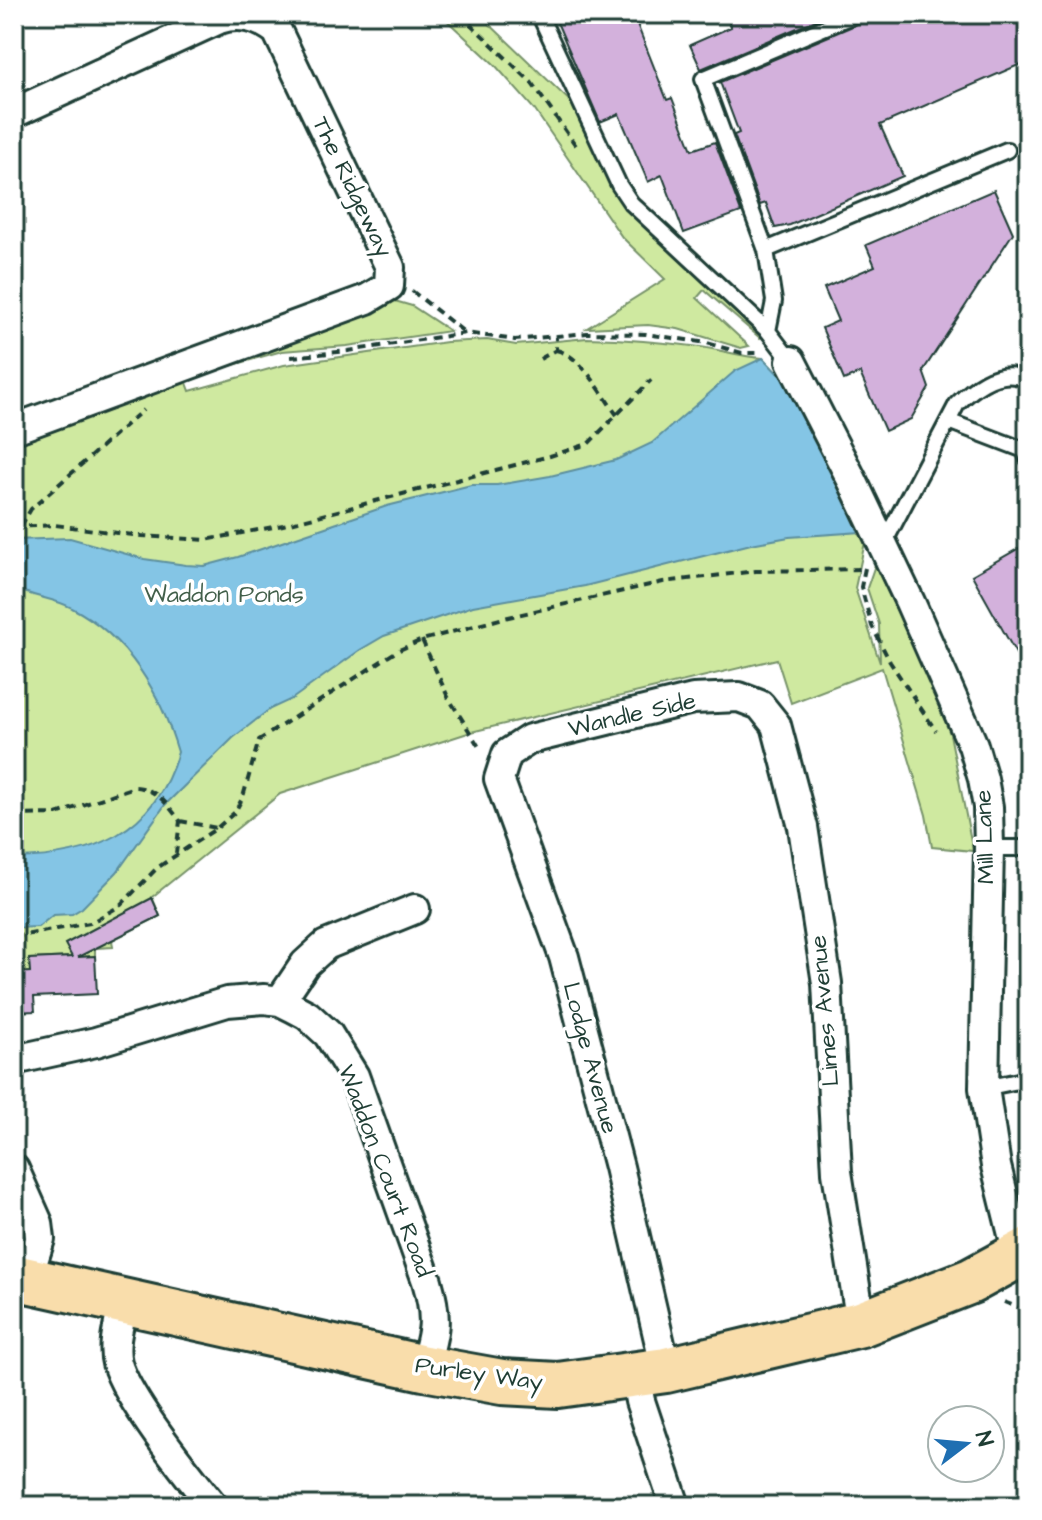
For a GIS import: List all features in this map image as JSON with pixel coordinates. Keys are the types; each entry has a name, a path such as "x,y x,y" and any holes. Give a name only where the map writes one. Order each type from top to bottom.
{"highway":[{"name":"Purley Way","path":"21,1279 424,1368 502,1382 541,1385 647,1382 861,1324 971,1281 1023,1253"}],"street":[{"name":"The Ridgeway","path":"14,113 219,19 240,15 267,23 277,31 390,267 389,286 367,299 14,429"},
{"name":"Mill Lane","path":"791,361 883,545 973,745 988,807 984,1088 996,1166 1023,1253"},
{"name":"Wandle Side","path":"507,754 530,739 693,699 739,697 760,705"},
{"name":"Limes Avenue","path":"760,705 776,725 803,827 827,983 837,1172 861,1324"},
{"name":"Lodge Avenue","path":"507,754 499,779 564,957 619,1167 647,1382 675,1506"},
{"path":"280,1001 305,964 326,945 415,909"},
{"name":"Waddon Court Road","path":"14,1060 110,1038 227,1002 250,999 280,1001 307,1015 328,1034 354,1076 436,1310 424,1368"},
{"path":"14,1169 38,1223 40,1239 21,1279"},
{"path":"124,1302 116,1348 118,1365 141,1407 213,1506"}],"lane":[{"path":"768,331 774,301 766,250 703,79 856,14"},
{"path":"543,15 619,185 631,203 768,331 791,361"},
{"path":"766,250 1007,150"},
{"path":"883,545 957,404 973,388 989,379 1007,375 1021,376 1028,381"},
{"path":"948,421 1024,450 1028,459"},
{"path":"989,848 1028,848"},
{"path":"984,1088 1028,1079"}],"path":[{"path":"389,286 416,292 466,333"},
{"path":"283,357 348,351 466,333 515,340 587,333 646,334 707,343 742,353 757,355 763,352"},
{"path":"556,337 556,350"},
{"path":"540,359 556,350 566,353 575,360 617,415"},
{"path":"14,527 55,525 206,540 283,525 588,444 651,380"},
{"path":"21,526 31,509 147,407"},
{"path":"883,545 865,569 861,587 872,626 890,662 939,737"},
{"path":"14,937 90,923 120,906 157,868 217,828 235,812 243,797 259,740 397,651 422,640 663,582 756,571 865,569"},
{"path":"422,640 448,697 481,750 507,754"},
{"path":"14,815 57,814 134,787 145,787 153,791 180,821 217,828"},
{"path":"175,855 180,821"},
{"path":"999,1300 1024,1310"}],"green space":[{"path":"440,14 479,14 575,106 628,206 673,254 763,336 760,338 704,290 697,298 749,346 741,348 678,329 648,325 587,328 665,279 622,237 534,109 495,65"},
{"path":"388,299 412,306 450,331 347,346 282,351 212,371 371,313"},
{"name":"Waddon Ponds","path":"587,338 686,345 763,358 784,380 865,542 855,588 880,663 879,624 867,588 875,565 925,670 950,734 973,851 932,847 926,815 882,668 791,703 777,659 471,732 280,794 152,897 160,916 112,940 113,947 95,948 95,956 30,959 30,972 14,973 14,446 186,380 190,391 284,365 447,342 487,340 516,345"}],"water":[{"name":"Waddon Ponds","path":"763,358 784,380 861,532 789,537 751,544 585,586 473,606 384,636 292,699 270,709 233,738 165,805 117,872 82,908 72,914 53,915 38,927 14,928 14,858 69,852 117,835 137,821 154,803 168,780 178,752 152,689 126,651 110,635 72,608 14,588 14,540 70,538 144,559 204,566 387,506 471,485 497,485 550,476 616,460 652,443 735,371"}],"building":[{"path":"559,14 633,14 667,100 672,98 692,150 715,142 741,212 684,233 662,175 648,182 619,114 600,122 556,20"},
{"path":"725,14 830,14 701,69 690,45 731,27"},
{"path":"866,14 1028,14 1028,61 880,125 903,176 790,225 775,228 766,203 760,205 734,135 739,133 720,82 860,23"},
{"path":"994,190 1013,233 923,371 929,388 911,419 885,431 860,373 844,380 822,328 838,321 824,288 875,266 866,245"},
{"path":"1028,543 1028,675 972,575"},
{"path":"152,898 160,916 78,957 95,956 97,994 34,997 35,1011 14,1012 14,973 30,972 29,959 72,957 65,944"}]}
